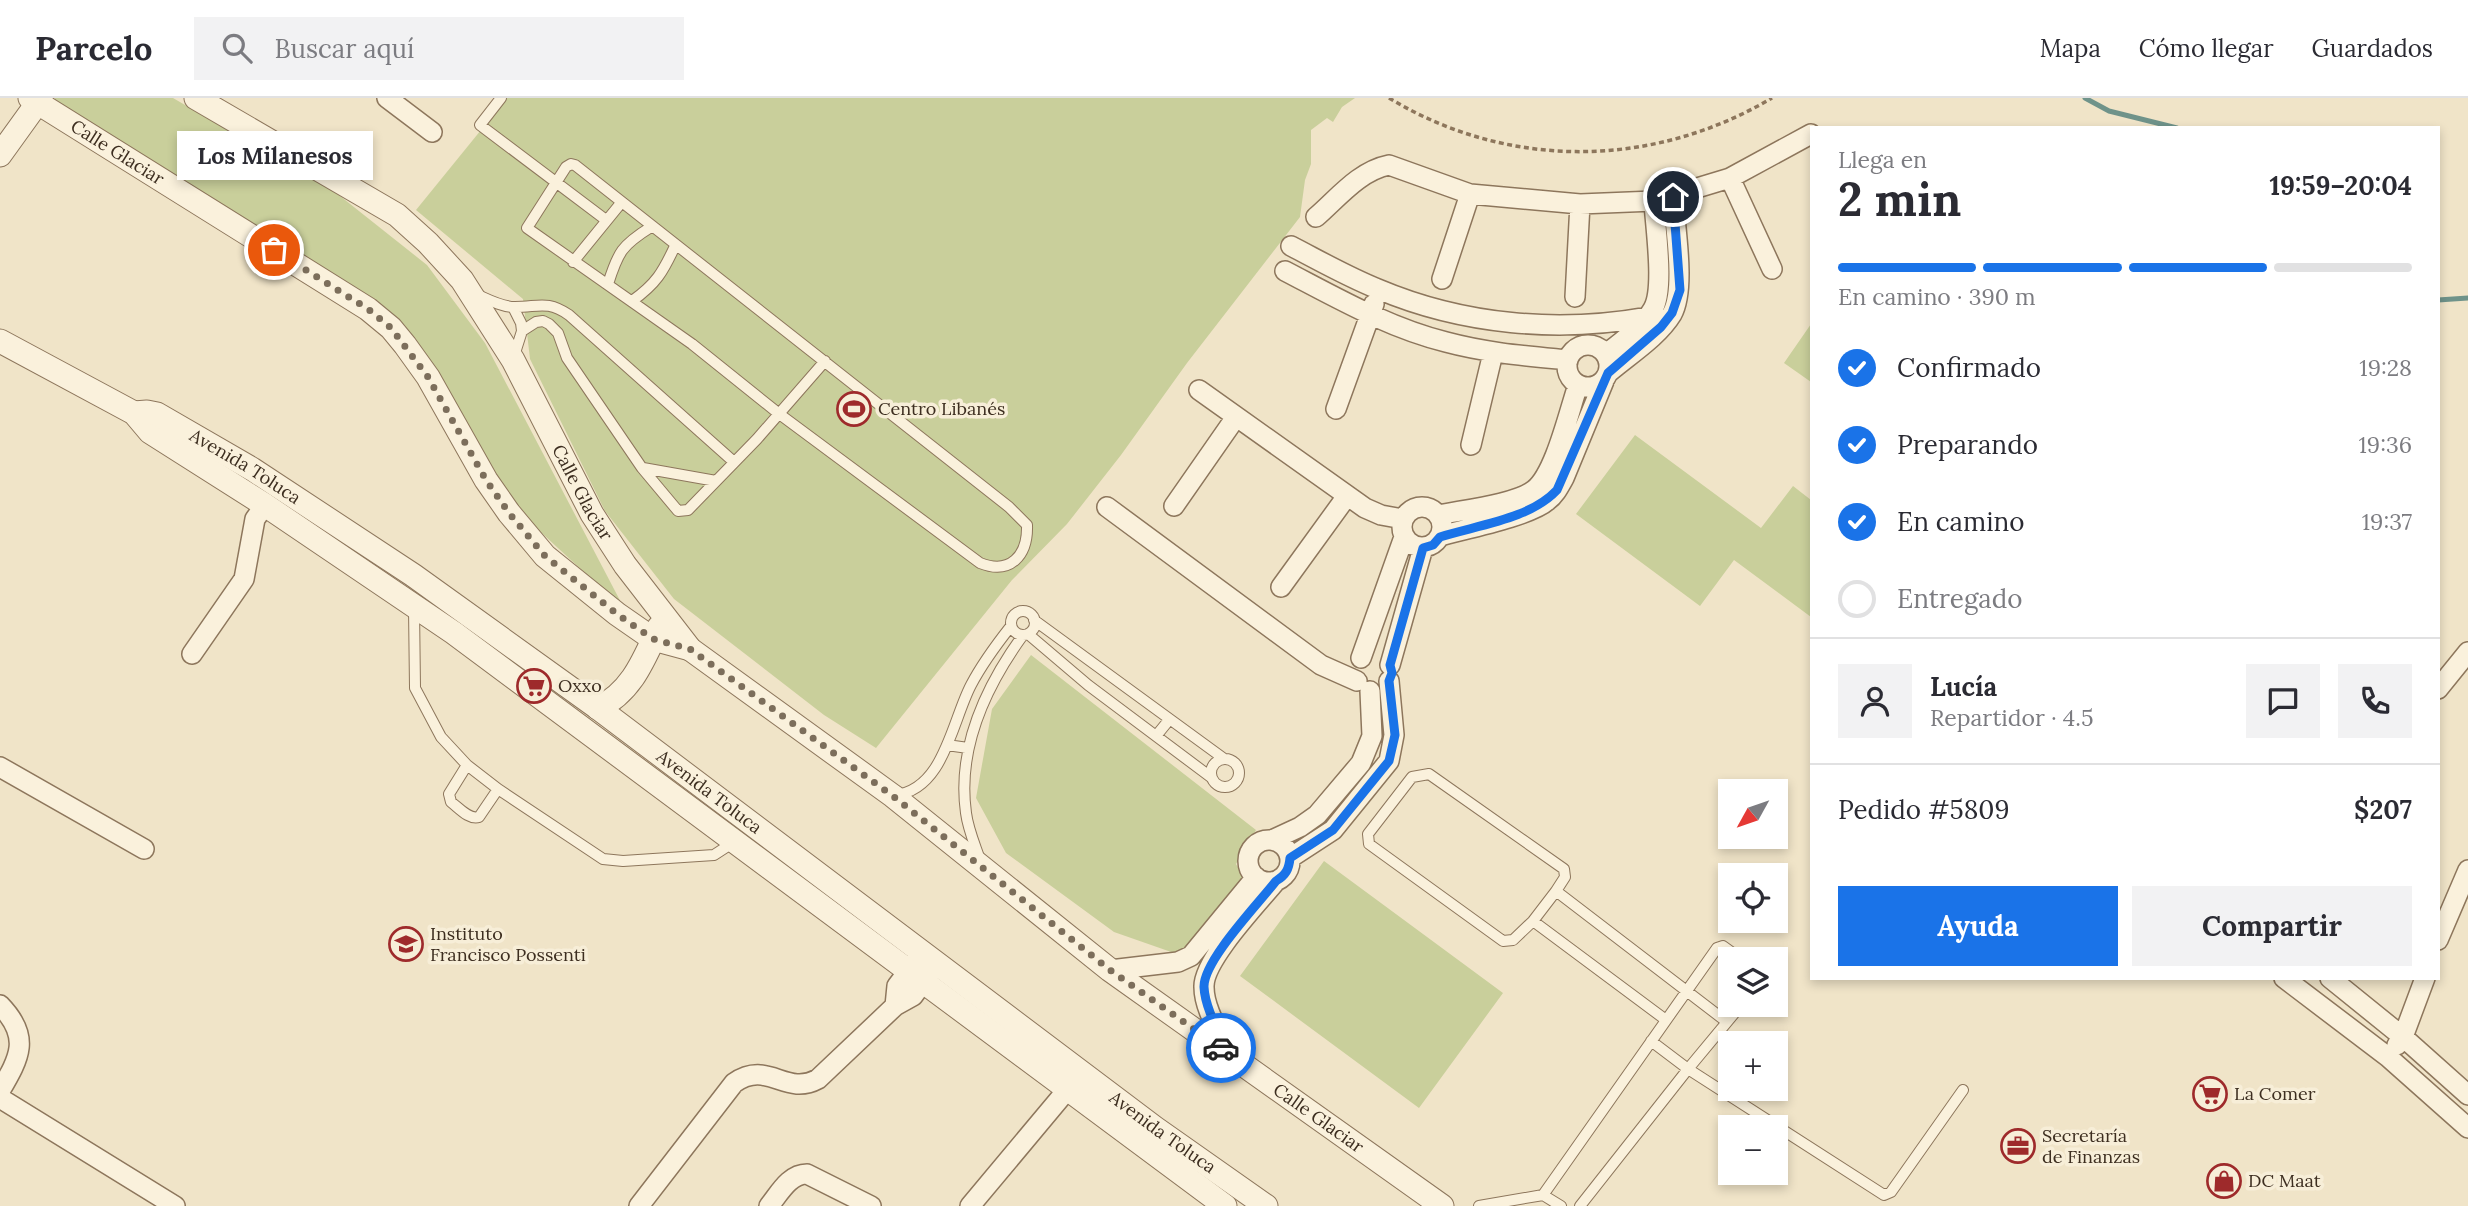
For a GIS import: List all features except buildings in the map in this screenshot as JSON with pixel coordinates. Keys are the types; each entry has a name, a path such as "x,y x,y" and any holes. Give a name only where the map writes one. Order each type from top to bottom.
{"street":[{"name":"Calle Glaciar","path":"195,98 397,215 428,243 472,292 513,360 592,514 625,565 690,649 893,796 1110,970 1442,1206"},
{"path":"387,98 432,132"},
{"name":"Calle Glaciar","path":"36,100 368,309 391,328 428,377 486,480 545,556 617,614 653,639 690,649"},
{"path":"0,155 36,100"},
{"path":"1316,217 1360,177 1389,165 1470,194 1580,204 1664,199 1730,178 1810,135"},
{"path":"1730,178 1772,270"},
{"path":"1442,279 1470,194"},
{"path":"1606,369 1598,348 1590,345 1580,347 1568,360 1567,370 1571,379 1587,388 1596,386 1655,306 1659,287 1664,199"},
{"path":"1440,537 1532,510 1546,502 1557,490 1606,369 1661,327 1672,313 1680,290 1664,199"},
{"path":"1575,297 1580,204"},
{"path":"1291,246 1378,289 1424,305 1498,322 1591,325 1648,317"},
{"path":"1285,271 1371,316 1444,342 1493,353 1568,360"},
{"path":"1336,409 1371,316 1378,289"},
{"name":"Avenida Toluca","path":"2,347 134,413 150,432 414,605 735,841 923,967 1266,1206"},
{"path":"1471,446 1493,353"},
{"path":"1439,515 1521,497 1534,490 1549,472 1578,385"},
{"path":"1199,390 1347,496 1403,528 1412,545 1423,548 1433,545 1440,537 1443,526 1439,515 1431,508 1419,506 1409,511 1403,528 1361,658 1354,673 1363,686 1372,736 1361,763 1317,816 1300,827 1272,840 1261,841 1252,848 1248,858 1249,869 1255,877 1266,882 1276,881"},
{"name":"Avenida Toluca","path":"134,413 157,414 252,469 383,554 597,708 750,822 1067,1090 1225,1206"},
{"path":"1174,506 1236,417"},
{"path":"1281,587 1347,496"},
{"path":"192,654 244,579 255,519 265,505"},
{"path":"1107,507 1321,666 1377,691 1390,673 1423,548"},
{"path":"597,708 613,701 633,680 664,615"},
{"path":"2440,687 2468,652"},
{"path":"1290,858 1333,830 1389,761 1395,735 1390,673 1385,658 1369,654 1361,658"},
{"path":"0,767 144,849"},
{"path":"1229,1053 1205,996 1204,980 1211,962 1289,867 1287,850 1272,840"},
{"path":"2440,935 2468,870"},
{"path":"1110,970 1178,962 1191,956 1255,877"},
{"path":"639,1206 734,1083 746,1075 758,1073 796,1085 808,1084 818,1079 895,1006 913,996 923,967"},
{"path":"2287,980 2388,1057 2468,1128"},
{"path":"2332,980 2403,1037 2468,1095"},
{"path":"2388,1057 2403,1037 2424,980"},
{"path":"0,1005 14,1019 19,1035 20,1054 0,1091"},
{"path":"970,1206 1067,1090"},
{"path":"0,1098 175,1206"},
{"path":"769,1206 790,1180 795,1176 807,1174 871,1206"}],"lane":[{"path":"501,98 481,125 606,220"},
{"path":"575,165 621,202 1009,508 1027,525 1023,549 1010,565 994,569 980,563 778,413 692,344 527,228 565,167 575,165"},
{"path":"573,262 621,202"},
{"path":"608,284 617,255 632,239 651,227"},
{"path":"632,301 662,275 675,246"},
{"path":"472,292 494,303 513,307 545,304 557,307 600,341 734,462"},
{"path":"513,307 518,314 522,331 513,360"},
{"path":"550,324 557,307"},
{"path":"522,331 536,322 543,321 558,333 567,358 642,468 678,511 688,510 825,361"},
{"path":"642,468 716,481"},
{"path":"414,605 415,688 441,737 467,765 498,789 603,859 623,862 714,855 735,841 750,822"},
{"path":"893,796 910,794 929,778 947,745 958,712 972,683 1011,626 1013,616 1022,611 1027,612 1034,620 1169,720 1223,758 1234,762 1239,773 1237,779 1227,787 1215,783 1061,662 1025,635 1013,631 1011,626"},
{"path":"981,864 966,814 965,770 968,748 981,706 1025,635 1034,626 1034,620"},
{"path":"1061,662 1073,649"},
{"path":"1088,685 1101,670"},
{"path":"1156,736 1169,720"},
{"path":"947,745 968,748"},
{"path":"1212,778 1213,766 1223,758"},
{"path":"467,765 449,794 451,802 471,818 479,817 498,789"},
{"path":"1429,774 1564,869 1565,877 1533,922 1513,940 1503,941 1369,844 1368,834 1412,777 1429,774"},
{"path":"1556,891 1727,1022"},
{"path":"1533,922 1666,1020"},
{"path":"1543,1195 1718,948"},
{"path":"1580,1206 1731,1017"},
{"path":"1651,1041 1688,1069 1884,1195 1891,1192 1963,1090"},
{"path":"1479,1206 1543,1195 1561,1206"}],"path":[{"path":"1389,98 1416,115 1472,136 1513,147 1563,152 1634,148 1676,140 1733,118 1772,98"}],"green space":[{"path":"55,98 173,98 335,192 427,265 485,343 625,610 519,512 453,402 383,310 52,103"},
{"name":"Centro Libanés","path":"507,98 1355,98 1342,107 1333,122 1327,118 1311,130 1311,164 1305,180 1300,217 1067,524 1012,580 876,748 824,715 674,599 605,511 530,359 523,299 416,210"},
{"path":"1810,325 1810,381 1784,363"},
{"path":"1635,435 1761,528 1793,486 1810,499 1810,616 1734,560 1700,606 1576,514"},
{"path":"1031,655 1256,830 1236,864 1243,877 1189,946 1174,953 1114,932 1006,853 976,798 992,709"},
{"path":"1324,861 1503,993 1419,1108 1240,976"}],"waterway":[{"path":"2085,98 2109,111 2169,126"},
{"path":"2440,300 2468,298"}],"way so far":[{"path":"274,250 368,309 391,328 428,377 486,480 545,556 617,614 653,639 690,649 893,796 1110,970 1221,1048"}],"place":[{"name":"Los Milanesos","path":"274,250"},
{"name":"Centro Libanés","path":"854,409"},
{"name":"Oxxo","path":"534,686"},
{"name":"Instituto Francisco Possenti","path":"406,944"},
{"name":"La Comer","path":"2210,1094"},
{"name":"Secretaría de Finanzas","path":"2018,1146"},
{"name":"DC Maat","path":"2224,1181"}],"route":[{"path":"1221,1048 1229,1053 1212,1016 1204,988 1211,962 1276,881 1284,876 1290,858 1333,830 1389,761 1395,735 1389,681 1392,673 1390,665 1423,548 1433,545 1440,537 1532,510 1546,502 1557,490 1608,373 1661,327 1672,313 1680,290 1673,197"}]}
